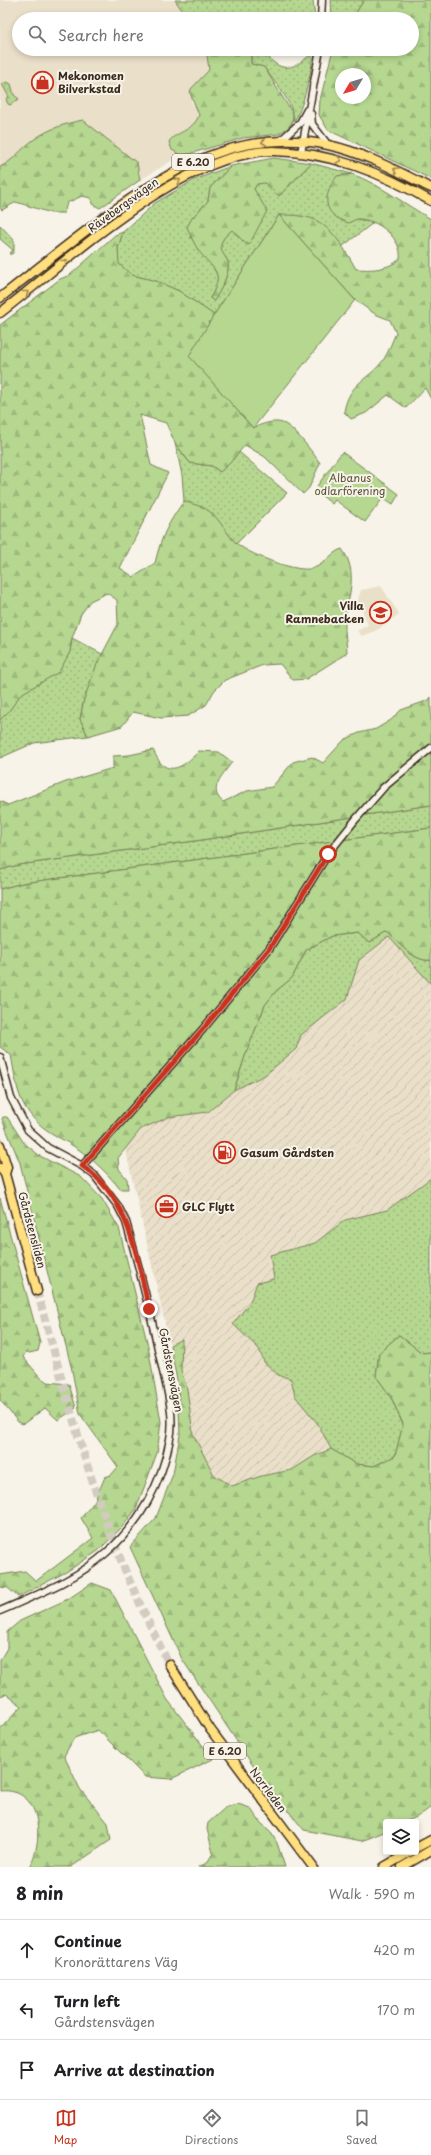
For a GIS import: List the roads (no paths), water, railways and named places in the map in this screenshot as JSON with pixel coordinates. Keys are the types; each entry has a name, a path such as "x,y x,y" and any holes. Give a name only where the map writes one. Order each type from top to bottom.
{"highway":[{"name":"Rävebergsvägen","path":"0,298 81,235 164,176 193,162 228,149 253,143 281,140 303,141"},
{"name":"E 6.20","path":"303,141 328,145 377,161 431,188"},
{"name":"Rävebergsvägen","path":"0,313 118,220 178,181 225,160 258,152 301,153"},
{"name":"E 6.20","path":"301,153 334,158 362,166 431,200"},
{"name":"Gårdstensliden","path":"0,1145 7,1167 3,1171 37,1291"},
{"name":"Norrleden","path":"169,1664 210,1730 313,1867"},
{"path":"419,1846 431,1840"},
{"path":"402,1867 431,1850"},
{"path":"384,1867 405,1855"}],"street":[{"path":"318,0 321,7"},
{"path":"321,12 322,0"},
{"path":"301,153 319,56"},
{"path":"281,140 300,123 311,102"},
{"path":"311,102 312,124 328,145"},
{"path":"82,1166 203,1029 269,949 328,854 356,818 384,787 431,748"},
{"name":"Gårdstensvägen","path":"0,1056 11,1098 28,1130 48,1148 82,1166 102,1184 118,1206 126,1222 167,1388 171,1438 154,1490 138,1518 106,1554 70,1578 0,1611"}],"tunnel":[{"path":"37,1291 87,1466 128,1577 169,1664"}],"place":[{"name":"Mekonomen Bilverkstad","path":"43,82"},
{"name":"Villa Ramnebacken","path":"380,612"},
{"name":"Gasum Gårdsten","path":"225,1153"},
{"name":"GLC Flytt","path":"166,1207"}],"park label":[{"name":"Albanus odlarförening","path":"350,484"}]}
